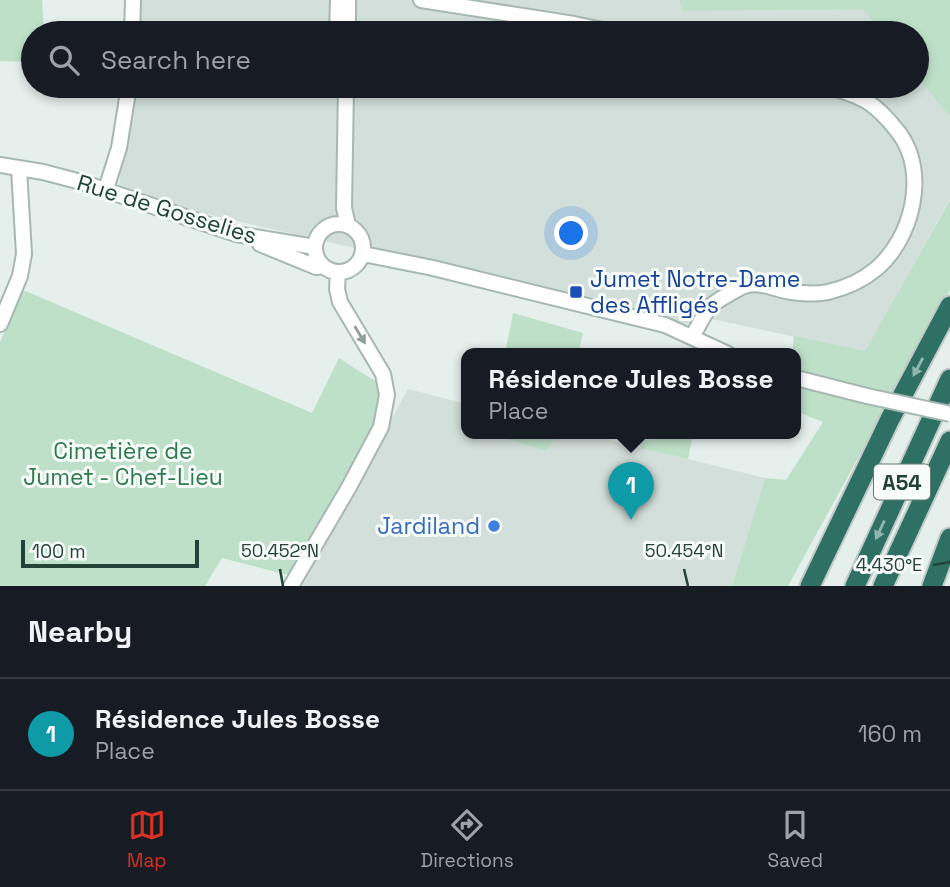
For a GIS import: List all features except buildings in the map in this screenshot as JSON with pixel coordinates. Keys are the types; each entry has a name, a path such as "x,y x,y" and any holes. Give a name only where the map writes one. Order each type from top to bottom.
{"highway":[{"path":"810,586 890,419 950,306"},
{"name":"A54","path":"855,586 950,379"},
{"name":"A54","path":"883,586 950,441"},
{"path":"932,586 950,538"}],"street":[{"path":"132,0 132,21"},
{"path":"337,21 338,0"},
{"path":"348,0 348,21"},
{"path":"421,0 555,21"},
{"path":"106,189 119,148 128,98"},
{"path":"332,225 336,208 337,98"},
{"path":"346,98 344,208 348,225"},
{"path":"692,337 711,306 743,287 759,284 788,291 826,293 859,281 877,268 894,248 908,222 914,195 913,167 904,139 886,116 862,98"},
{"name":"Rue de Gosselies","path":"0,165 50,173 106,189 236,234 315,247"},
{"path":"0,324 20,276 24,254 19,169"},
{"path":"332,225 348,225 359,233 363,241 363,254 351,270 338,272 327,269 316,256 316,240 320,232 332,225"},
{"path":"236,234 316,267 323,265"},
{"path":"363,254 433,268 665,325 715,348"},
{"path":"291,586 381,427 387,395 383,374 340,302 337,289 338,272"},
{"path":"801,379 950,414"}],"shaded area":[{"path":"127,0 950,0 950,199 865,352 712,319 687,324 119,194 123,98 929,98 929,21 126,21"},
{"path":"408,389 461,403 461,439 506,439 546,451 554,439 607,439 765,478 732,586 299,586"}],"green space":[{"path":"0,0 42,0 43,21 21,21 21,62 0,61"},
{"path":"679,0 950,0 950,117 929,91 929,21 872,21 863,9 684,11"},
{"path":"950,200 950,290 788,586 732,586 765,478 786,480 823,422 801,413 801,348 793,348 794,336 865,351"},
{"name":"Cimetière de Jumet - Chef-Lieu","path":"23,290 312,413 339,358 386,386 372,433 292,576 222,558 205,586 0,586 0,342"},
{"path":"513,313 583,333 579,348 506,348"},
{"path":"506,439 554,439 546,451"},
{"path":"635,439 692,439 688,459 641,448"}],"place":[{"name":"Jumet Notre-Dame des Affligés","path":"576,292"},
{"name":"Résidence Jules Bosse","path":"631,520"},
{"name":"Jardiland","path":"494,526"}]}
